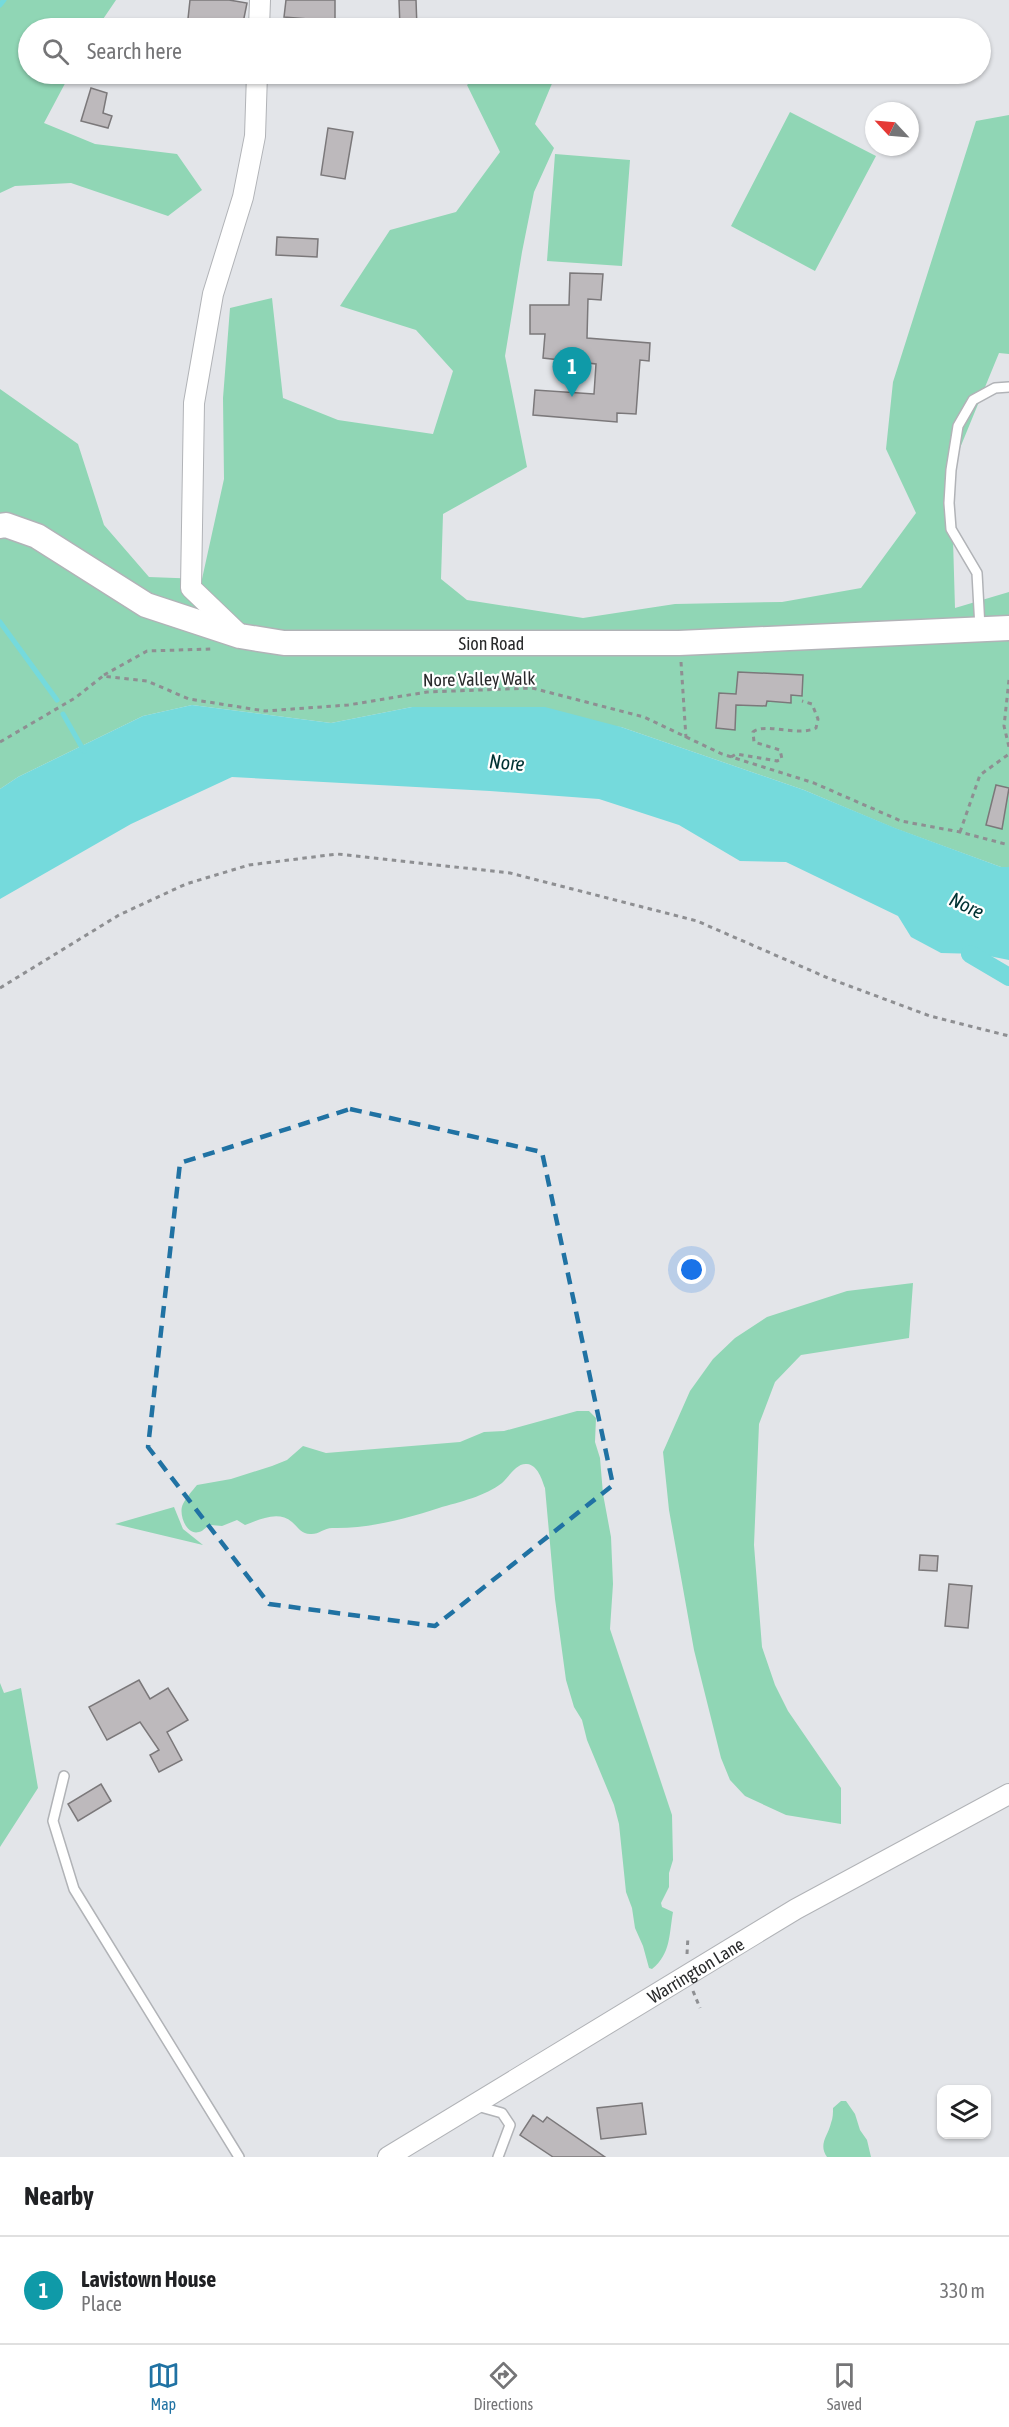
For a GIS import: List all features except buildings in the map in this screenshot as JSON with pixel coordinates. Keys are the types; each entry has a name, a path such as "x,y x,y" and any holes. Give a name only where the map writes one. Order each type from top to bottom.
{"street":[{"path":"259,18 260,0"},
{"path":"240,636 191,588 194,403 213,294 243,197 255,136 257,84"},
{"name":"Sion Road","path":"0,526 6,525 37,536 146,605 240,636 284,643 679,643 1009,628"},
{"name":"Warrington Lane","path":"388,2157 796,1909 1009,1794"}],"lane":[{"path":"980,629 978,573 951,529 949,503 951,470 958,426 973,400 995,388 1009,387"},
{"path":"64,1776 53,1821 74,1889 239,2157"},
{"path":"475,2105 502,2113 510,2125 498,2157"}],"path":[{"path":"679,643 686,738"},
{"path":"0,742 75,698 103,676 147,651 212,649"},
{"name":"Nore Valley Walk","path":"103,676 147,681 189,699 265,711 348,705 427,692 532,688 644,717 731,757 814,783 901,821 960,832 1009,845"},
{"path":"1009,680 1004,726 1009,747"},
{"path":"731,757 736,754 777,761 782,759 780,750 754,742 753,732 765,728 806,733 816,728 818,719 812,704 802,701"},
{"path":"960,832 980,775 1009,754"},
{"path":"0,988 119,915 186,884 249,865 337,854 510,873 697,921 828,978 930,1016 1009,1036"}],"highlighted area":[{"path":"350,1109 542,1152 613,1485 435,1626 269,1604 148,1447 180,1163"}],"green space":[{"path":"0,0 116,0 104,18 18,18 18,84 65,84 44,123 95,144 177,154 202,190 168,216 71,183 15,186 0,193"},
{"path":"552,84 535,124 554,148 534,192 505,356 527,467 443,514 441,579 467,600 583,618 675,604 782,602 861,588 916,513 886,449 893,382 976,121 1009,115 1009,354 999,353 951,470 955,608 1009,592 1009,867 1001,867 894,828 804,790 621,727 412,707 331,723 192,705 143,716 18,777 0,789 0,389 78,444 104,525 149,577 202,579 224,479 223,398 230,308 272,298 283,398 338,420 433,434 453,371 416,330 340,306 390,230 456,212 500,152 467,85"},
{"path":"790,112 865,150 865,156 876,156 815,271 731,226"},
{"path":"555,154 630,160 622,266 547,261"},
{"path":"913,1283 909,1338 801,1355 775,1382 759,1424 754,1545 762,1647 775,1685 788,1711 841,1788 841,1824 786,1815 745,1796 730,1780 721,1758 694,1650 669,1510 663,1452 690,1391 713,1359 735,1338 767,1317 847,1291"},
{"path":"577,1411 589,1411 596,1418 595,1442 600,1458 603,1494 611,1537 613,1584 610,1629 672,1815 673,1860 669,1873 669,1887 661,1903 662,1907 673,1912 670,1936 663,1957 652,1969 649,1968 635,1928 632,1908 626,1892 619,1824 614,1805 587,1740 582,1720 574,1707 566,1680 555,1599 545,1488 534,1467 523,1464 513,1470 496,1488 464,1501 386,1523 329,1528 313,1534 302,1532 287,1518 275,1516 245,1525 237,1520 222,1526 211,1525 194,1532 190,1531 182,1518 184,1502 197,1485 231,1479 272,1466 287,1460 303,1446 326,1453 460,1442 484,1432 504,1431"},
{"path":"174,1507 183,1529 203,1545 115,1524"},
{"path":"0,1683 4,1693 21,1688 38,1788 0,1847"},
{"path":"841,2101 846,2101 855,2114 860,2130 867,2140 871,2157 827,2157 824,2152 833,2108"}],"water":[{"name":"Nore","path":"192,705 331,723 412,707 545,707 621,727 804,790 895,828 1001,867 1009,867 1009,960 979,954 941,953 911,937 898,916 786,862 740,861 679,825 599,799 490,791 232,777 131,824 0,899 0,789 18,777 143,716"}],"waterway":[{"path":"0,5 4,0"},
{"path":"0,622 57,700"},
{"path":"63,714 84,751"},
{"path":"970,954 1009,977"}],"place":[{"name":"Lavistown House","path":"572,397"}]}
